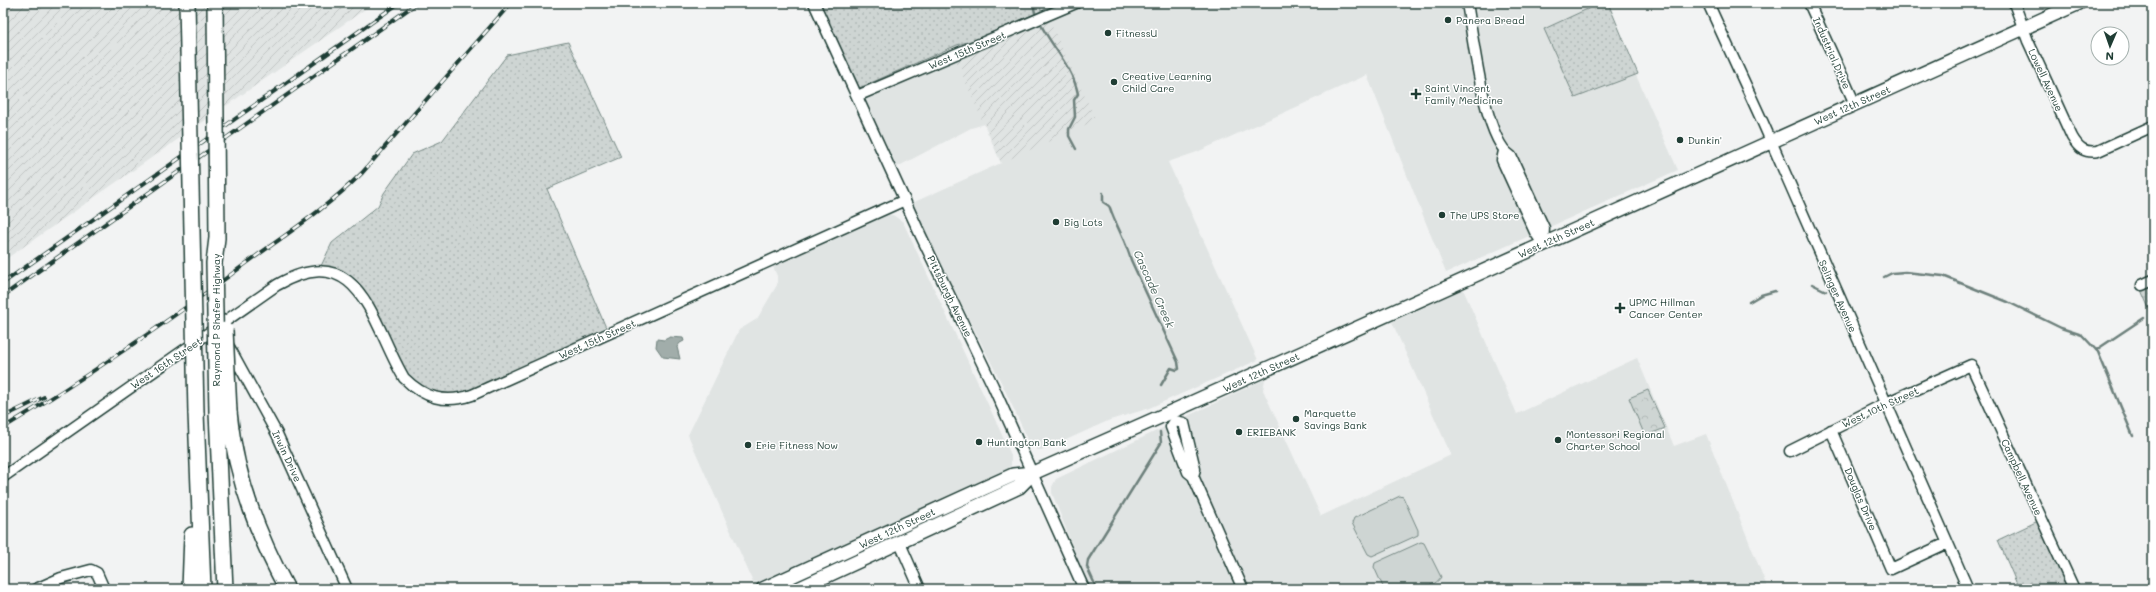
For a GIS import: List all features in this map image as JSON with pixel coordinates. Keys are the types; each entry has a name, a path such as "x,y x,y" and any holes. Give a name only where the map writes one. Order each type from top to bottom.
{"highway":[{"name":"Raymond P Shafer Highway","path":"187,3 196,412 202,589"},
{"name":"Raymond P Shafer Highway","path":"214,3 217,238 214,263 223,412 225,589"},
{"path":"190,589 196,412"},
{"path":"223,412 231,437 242,483 260,532 286,586"}],"main road":[{"name":"West 12th Street","path":"763,589 1013,475 1033,473 1173,417 1544,244 2079,3"},
{"name":"West 12th Street","path":"798,589 899,541 1019,487 1033,473"}],"street":[{"name":"Pittsburgh Avenue","path":"814,3 1033,473 1084,589"},
{"name":"West 15th Street","path":"857,96 1076,3"},
{"path":"1467,3 1489,120 1504,151 1511,156 1544,227 1544,244"},
{"name":"Selinger Avenue","path":"1708,3 1771,142 1968,589"},
{"name":"Industrial Drive","path":"1809,3 1855,104"},
{"name":"Lowell Avenue","path":"2014,3 2023,28 2072,138 2081,149 2086,151 2104,149 2153,126"},
{"name":"West 15th Street","path":"337,275 355,286 366,301 404,378 413,387 428,396 442,400 455,399 472,396 905,200"},
{"name":"West 16th Street","path":"3,477 292,276 309,271 337,275"},
{"path":"2142,285 2153,280"},
{"name":"Irwin Drive","path":"218,327 278,434 347,589"},
{"name":"West 10th Street","path":"1790,451 1886,403 1971,365"},
{"name":"Campbell Avenue","path":"1971,365 2074,589"},
{"path":"1173,417 1184,423 1194,469 1193,476 1243,589"},
{"name":"Douglas Drive","path":"1831,430 1891,569 1947,543"},
{"path":"899,541 920,589"},
{"path":"36,589 65,577 91,570 97,574 104,589"}],"shaded area":[{"path":"8,3 374,3 3,261 3,5"},
{"path":"819,3 1604,3 1678,170 1446,273 1367,75 1197,152 1168,162 1258,360 1147,409 1110,420 1044,450 1038,450 1030,444 1003,386 910,204 1001,163 985,124 971,128 897,167"},
{"path":"1048,18 1096,120 1001,163 956,60"},
{"path":"884,214 893,215 903,222 1011,455 1011,465 1008,472 755,586 688,435 739,330 757,319 777,285 777,276 772,264"},
{"name":"Montessori Regional Charter School","path":"1463,289 1517,414 1637,358 1674,446 1706,434 1768,589 1089,589 1052,493 1052,487 1056,479 1265,379 1263,390 1321,516 1451,455 1392,322"},
{"path":"670,337 683,338 684,341 677,347 680,359 663,357 656,347 657,339 664,340"}],"green space":[{"path":"819,3 1040,3 1041,11 974,40 957,45 857,89"},
{"path":"1595,3 1608,3 1638,74 1575,98 1544,29 1596,5"},
{"path":"568,42 621,157 547,189 607,330 472,391 448,394 429,391 415,382 404,369 370,299 361,285 344,273 321,266 332,243 378,206 384,193 412,154 442,141 507,55"},
{"path":"2153,285 2153,318 2141,290"},
{"path":"1648,390 1665,428 1645,436 1629,398"},
{"path":"1400,496 1403,497 1418,530 1418,535 1372,556 1368,554 1352,523 1354,518"},
{"path":"2038,521 2070,589 2019,589 1998,540"},
{"path":"1421,542 1424,543 1441,577 1437,582 1431,585 1415,589 1384,589 1374,567 1375,563"}],"waterway":[{"name":"Cascade Creek","path":"1033,3 1035,13"},
{"name":"Cascade Creek","path":"1041,25 1072,75 1078,94 1074,100 1075,117 1069,129 1069,136 1076,149"},
{"name":"Cascade Creek","path":"1103,193 1103,202 1110,207 1131,260 1178,362 1179,369 1177,370 1171,368 1161,385"},
{"path":"1884,277 1892,273 1905,272 1943,276 2008,302 2061,328 2082,335 2098,352 2133,436"},
{"path":"1812,284 1826,291"},
{"path":"1749,302 1761,295 1775,291"},
{"path":"2096,350 2144,318"},
{"name":"Cascade Creek","path":"1097,589 1087,567 1088,560 1161,443 1160,432"}],"railway":[{"path":"3,283 399,3"},
{"path":"3,296 417,3"},
{"path":"3,428 97,369 158,327 322,208 362,173 511,3"},
{"path":"3,417 44,397"}],"place":[{"name":"Panera Bread","path":"1448,20"},
{"name":"FitnessU","path":"1108,33"},
{"name":"Creative Learning Child Care","path":"1114,82"},
{"name":"Saint Vincent Family Medicine","path":"1416,94"},
{"name":"Dunkin'","path":"1680,140"},
{"name":"The UPS Store","path":"1442,215"},
{"name":"Big Lots","path":"1056,222"},
{"name":"UPMC Hillman Cancer Center","path":"1620,308"},
{"name":"Marquette Savings Bank","path":"1296,419"},
{"name":"ERIEBANK","path":"1239,432"},
{"name":"Montessori Regional Charter School","path":"1558,440"},
{"name":"Huntington Bank","path":"979,442"},
{"name":"Erie Fitness Now","path":"748,445"}]}
